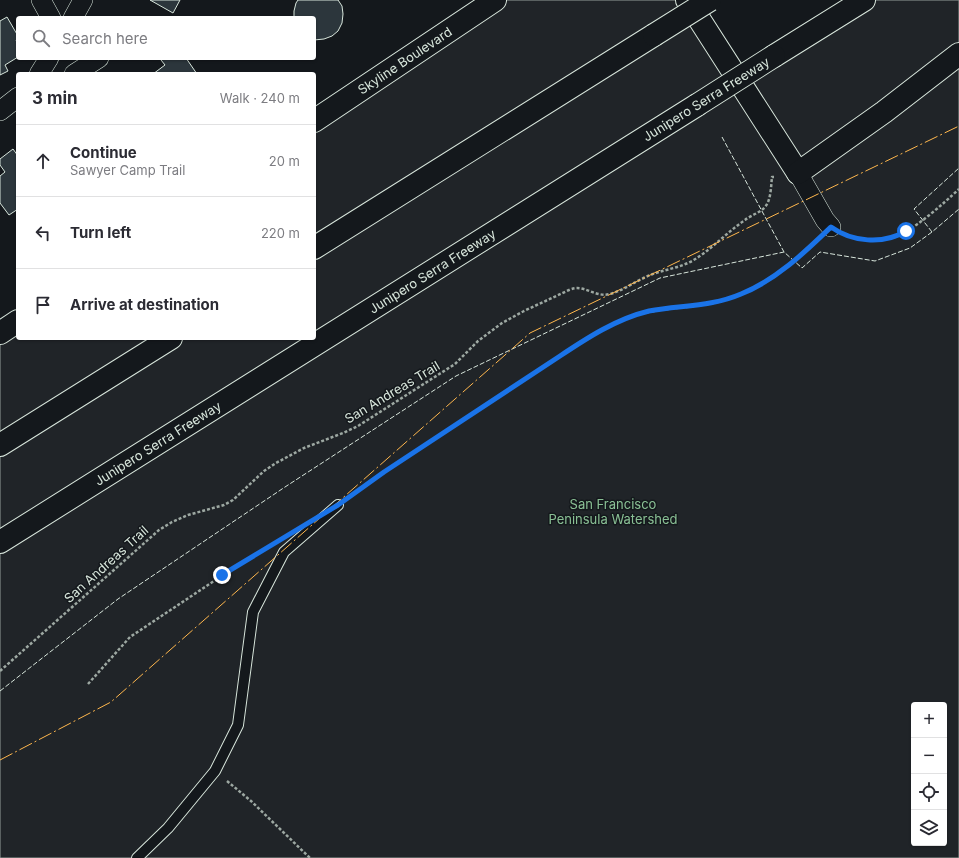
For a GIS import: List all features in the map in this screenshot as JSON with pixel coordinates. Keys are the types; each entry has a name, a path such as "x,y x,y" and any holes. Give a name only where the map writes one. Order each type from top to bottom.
{"main road":[{"name":"Skyline Boulevard","path":"316,120 495,0"},
{"path":"687,0 798,173 884,112 959,54"},
{"path":"316,247 710,0"},
{"name":"Junipero Serra Freeway","path":"0,542 864,0"},
{"path":"0,333 16,322"},
{"path":"0,445 168,340"}],"street":[{"path":"41,0 50,16"},
{"path":"74,16 83,0"},
{"path":"40,72 48,60"},
{"path":"77,72 96,60"},
{"path":"0,113 16,99"},
{"path":"0,113 16,105"},
{"path":"798,173 825,220 831,227"}],"lane":[{"path":"137,858 168,828 214,771 238,725 254,612 284,552 338,505"}],"path":[{"name":"San Andreas Trail","path":"0,671 159,530 188,515 224,505 232,500 264,471 276,463 304,448 343,433 363,422 455,364 482,338 502,323 524,311 576,287 606,295 657,272 674,268 703,254 743,221 764,208 768,201 772,177 798,173"},
{"path":"338,505 390,468 571,348 624,318 663,309 701,305 729,299 754,289 776,275 795,260 831,227 845,236 855,238 874,240 898,236 940,206 959,189"},
{"path":"88,684 130,637 222,575 270,546"},
{"path":"214,771 251,801 310,858"}],"green space":[{"name":"San Francisco Peninsula Watershed","path":"489,0 688,0 738,79 864,0 959,0 959,858 0,858 0,333 16,322 16,340 316,340 316,119"}],"building":[{"path":"150,0 180,0 173,13"},
{"path":"298,0 338,0 342,6 343,14 342,23 338,31 332,36 316,40 316,16 294,16 296,3"},
{"path":"7,17 16,33 16,58 5,65 8,71 0,75 0,21"},
{"path":"161,60 187,60 196,72 156,72 165,65"},
{"path":"13,149 16,153 16,210 9,215 0,203 0,176 5,172 0,165 0,159"}],"fence":[{"path":"722,137 784,252"},
{"path":"932,232 914,209 959,168"},
{"path":"0,691 118,599 285,487 456,376 660,278 784,252 802,268 820,252 875,261 910,248 959,209"}],"power":[{"path":"0,760 111,702 530,333 959,126"}],"route":[{"path":"222,575 338,505 384,472 576,345 624,318 663,309 701,305 741,295 754,289 780,272 810,248 831,227 845,236 874,240 891,238 906,231"}]}
